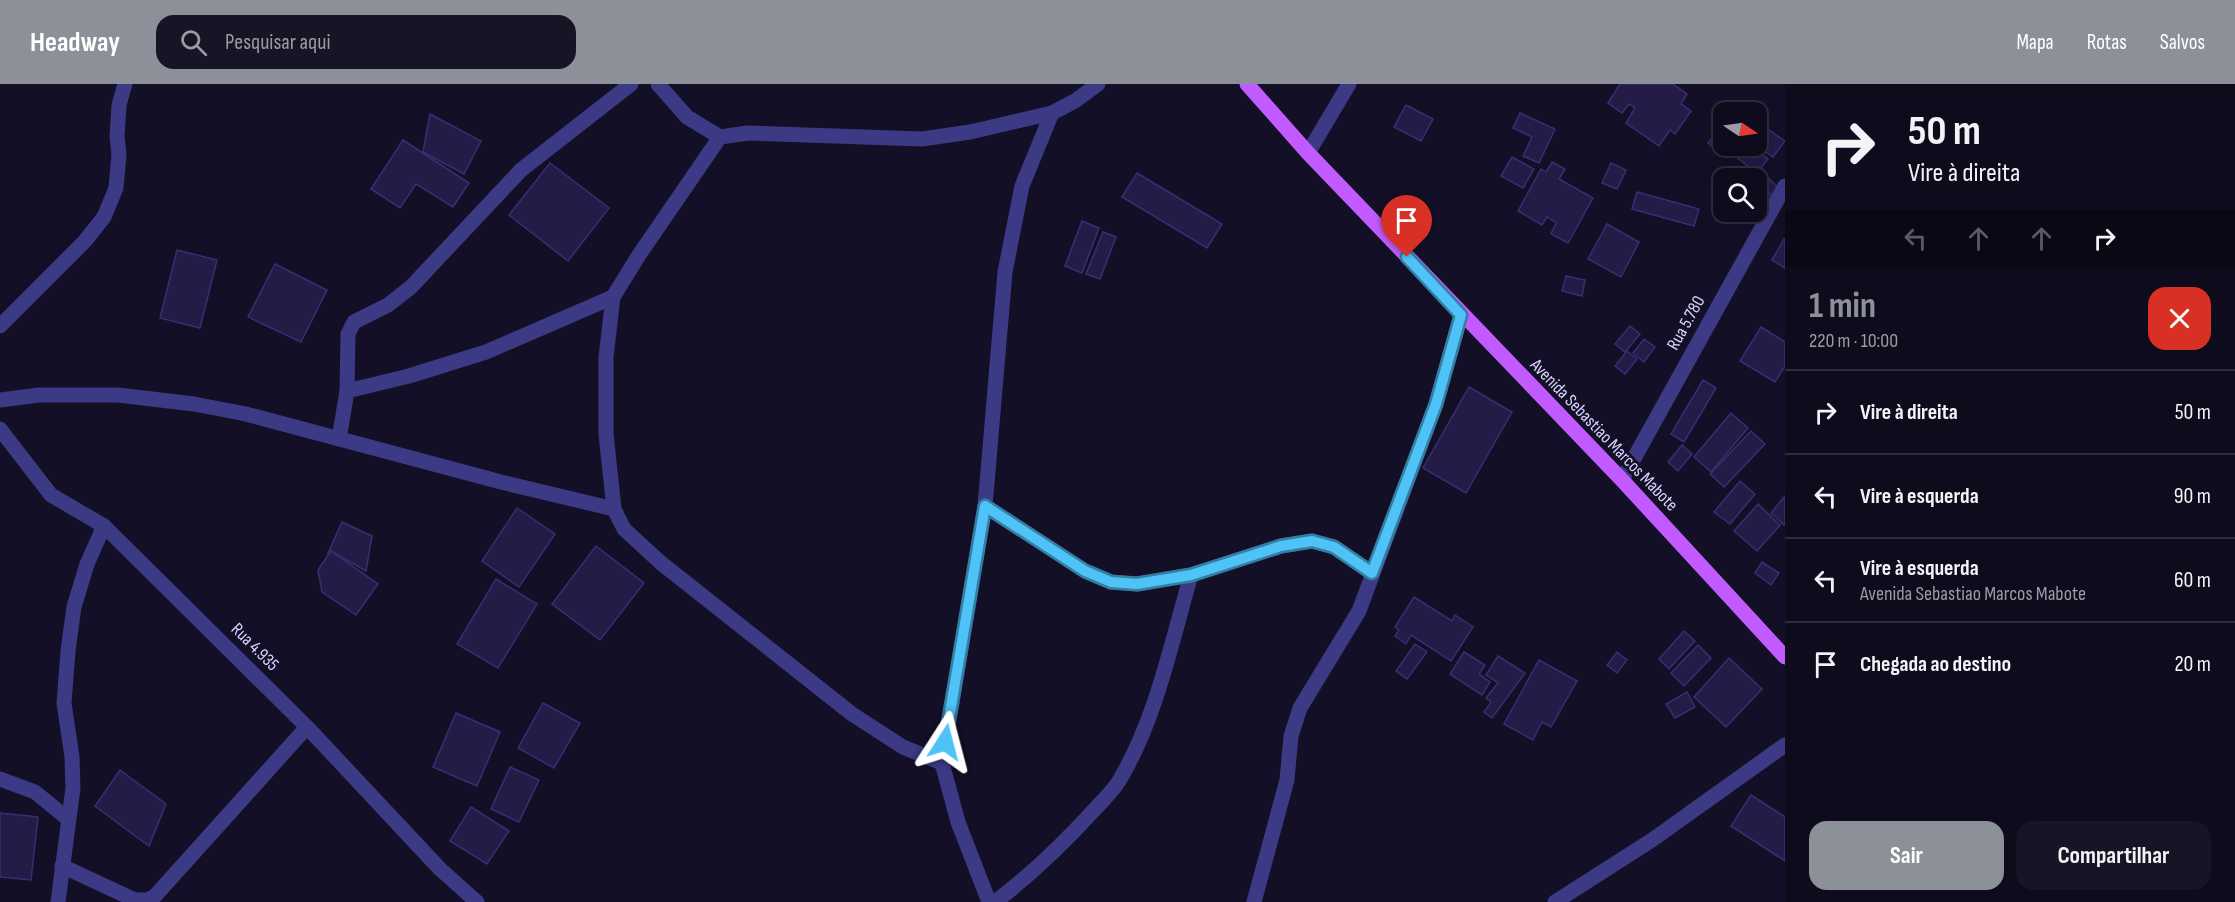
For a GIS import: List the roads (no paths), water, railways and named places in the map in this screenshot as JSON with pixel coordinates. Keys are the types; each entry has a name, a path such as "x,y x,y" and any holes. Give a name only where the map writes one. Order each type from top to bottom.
{"main road":[{"name":"Avenida Sebastiao Marcos Mabote","path":"1247,84 1308,153 1461,315 1622,480 1785,657"}],"street":[{"path":"0,326 85,241 104,218 116,188 119,155 117,136 119,105 125,84"},
{"path":"339,439 347,391 348,334 354,322 388,305 411,287 521,170 631,84"},
{"path":"658,84 687,117 720,137 748,133 922,139 970,132 1052,113 1075,101 1098,84"},
{"path":"1308,153 1349,84"},
{"path":"989,902 958,822 942,763 985,506 1005,273 1022,186 1052,113"},
{"path":"720,137 613,297 606,357 606,434 614,509 624,529 661,563 852,714 903,747 942,763"},
{"name":"Rua 5.780","path":"1622,480 1785,186"},
{"path":"347,391 408,376 486,352 613,297"},
{"path":"1254,902 1287,780 1291,736 1300,708 1359,611 1436,404 1461,315"},
{"path":"0,400 39,395 118,395 194,404 246,414 614,509"},
{"name":"Rua 4.935","path":"0,429 51,495 104,526 308,727 440,869 477,902"},
{"path":"985,506 1085,571 1111,582 1137,584 1191,575 1281,546 1312,541 1334,547 1372,573"},
{"path":"58,902 73,788 72,757 64,703 68,651 77,596 87,564 104,526"},
{"path":"996,902 1033,873 1074,833 1118,783 1141,738 1159,687 1191,575"},
{"path":"62,866 135,900 148,900 155,896 308,727"},
{"path":"1555,902 1653,840 1785,744"},
{"path":"0,778 35,792 68,819"}]}
